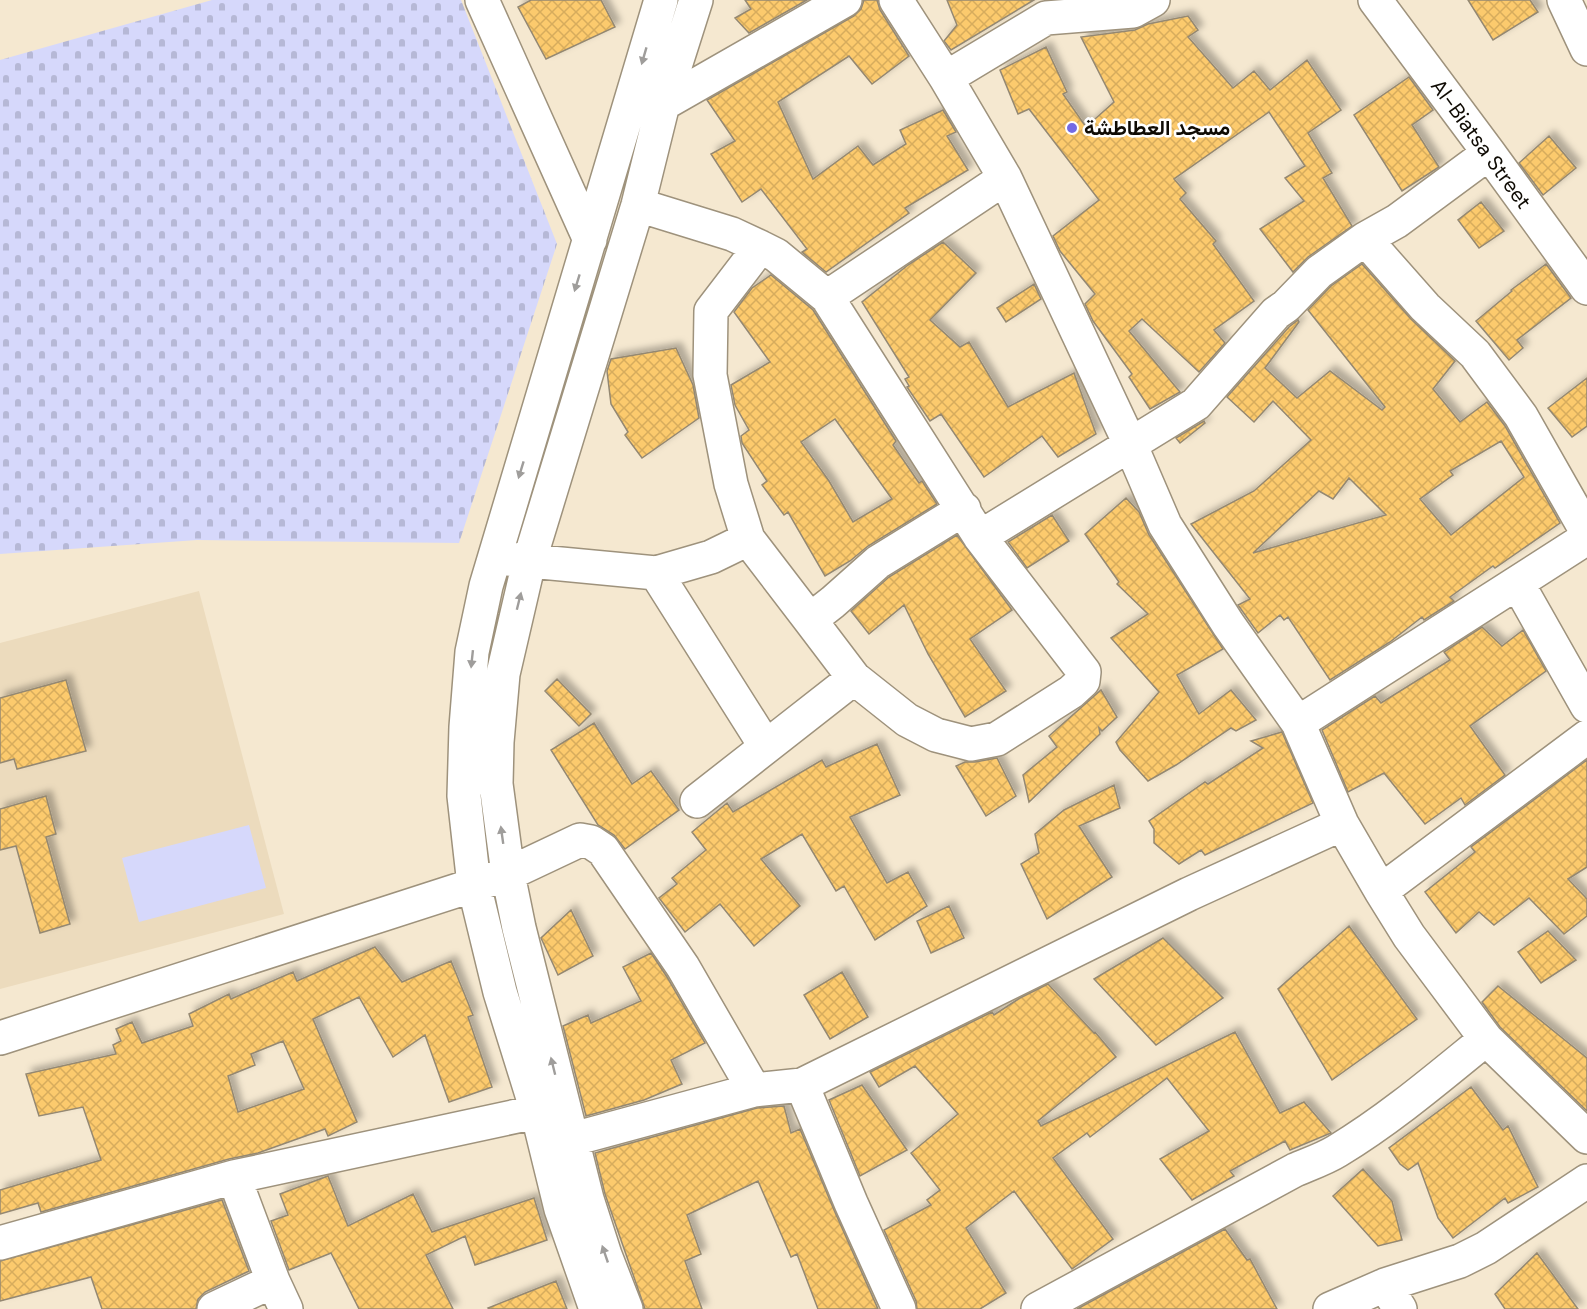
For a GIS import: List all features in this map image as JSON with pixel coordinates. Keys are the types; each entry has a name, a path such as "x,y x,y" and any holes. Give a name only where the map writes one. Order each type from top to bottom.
{"street":[{"path":"482,0 590,240"},
{"path":"550,1108 500,992 474,885 464,796 466,727 472,652 486,586 661,0"},
{"path":"626,1309 587,1199 559,1143 550,1108 524,950 508,874 496,784 498,722 503,674 529,562 638,205 663,104 696,0"},
{"path":"663,104 845,0"},
{"path":"896,0 946,78 1005,178 1173,539 1228,624 1299,723 1342,824 1380,891 1409,936 1486,1039 1587,1137"},
{"path":"946,78 1046,18 1133,11 1153,0"},
{"name":"Al-Biatsa Street","path":"1375,0 1587,288"},
{"path":"1564,0 1587,48"},
{"path":"980,537 1197,404 1276,313 1286,306 1319,272 1365,239 1397,221 1489,153"},
{"path":"827,297 1005,178"},
{"path":"638,205 732,234 776,255 827,297 980,537 1084,672 1083,681 1071,692 997,738 971,744 936,735 907,720 854,678 748,539 731,484 710,375 711,311 760,248"},
{"path":"1365,239 1425,307 1475,354 1521,416 1587,532"},
{"path":"810,620 878,562 964,509"},
{"path":"1299,723 1587,538"},
{"path":"495,558 657,573 711,557 748,539"},
{"path":"657,573 766,747"},
{"path":"1518,584 1587,706"},
{"path":"697,801 854,678"},
{"path":"1380,891 1587,737"},
{"path":"559,1143 754,1090 802,1085 1168,904 1342,824"},
{"path":"0,1038 508,874 580,840 591,842 603,850 683,967 754,1090"},
{"path":"1038,1309 1295,1170 1336,1152 1431,1083 1486,1039"},
{"path":"802,1085 851,1203 899,1309"},
{"path":"0,1243 234,1177 550,1108"},
{"path":"559,1143 561,1209 596,1309"},
{"path":"214,1309 280,1295 234,1177"},
{"path":"1330,1309 1392,1297 1486,1248 1586,1184"}],"shaded area":[{"path":"199,591 284,914 0,989 0,643"}],"green space":[{"path":"212,0 461,0 557,244 459,543 197,540 0,554 0,60"},
{"path":"249,825 266,888 139,922 122,858"}],"building":[{"path":"531,0 601,0 615,27 546,59 518,7"},
{"path":"745,0 807,0 749,33 735,18 751,9"},
{"path":"864,0 877,0 880,10 909,56 872,84 849,56 778,102 813,179 858,146 873,165 906,144 900,130 943,110 956,132 947,136 968,170 905,208 909,213 826,272 802,252 807,249 761,189 742,202 711,154 735,141 707,100 854,16 861,9"},
{"path":"947,0 1034,0 951,50 944,41 957,25"},
{"path":"1468,0 1530,0 1538,12 1493,40"},
{"path":"1188,16 1198,30 1188,37 1233,88 1254,71 1270,90 1307,60 1341,110 1308,133 1332,173 1323,178 1352,226 1308,257 1293,272 1260,229 1304,201 1285,178 1305,166 1269,112 1174,179 1186,193 1180,199 1216,241 1213,244 1254,301 1214,330 1225,343 1199,372 1142,319 1129,331 1180,392 1150,409 1129,377 1132,374 1093,321 1085,304 1095,294 1060,251 1053,236 1099,200 1029,109 1018,114 1000,70 1046,47 1067,92 1063,94 1086,127 1114,102 1081,37 1135,30 1148,24"},
{"path":"1409,77 1433,110 1412,125 1439,167 1402,191 1354,115"},
{"path":"1549,136 1576,168 1543,195 1519,163"},
{"path":"1481,202 1504,231 1479,248 1458,220"},
{"path":"943,242 976,273 930,320 960,347 969,342 1008,407 1074,373 1096,434 1058,457 1042,436 984,477 941,414 930,421 907,387 909,386 905,379 909,377 862,302 908,265"},
{"path":"1362,264 1411,319 1455,361 1433,389 1460,422 1487,402 1505,426 1560,523 1450,597 1454,601 1424,620 1422,617 1390,642 1330,680 1288,617 1284,620 1280,615 1258,633 1238,605 1250,599 1191,524 1254,491 1311,440 1273,401 1254,422 1227,397 1289,327 1298,320 1299,322 1265,368 1297,398 1330,371 1382,410 1385,407 1308,310 1331,286","holes":["1501,441 1524,477 1451,535 1420,499 1453,475 1450,471","1349,478 1386,515 1253,553 1319,491 1333,499"]},
{"path":"1546,264 1571,298 1517,340 1523,348 1509,360 1476,321 1511,290"},
{"path":"771,275 813,310 896,441 893,445 919,483 922,481 937,504 868,546 850,561 825,576 788,512 784,515 762,485 767,481 742,443 741,436 749,430 735,405 731,385 770,362 734,312 752,288","holes":["835,419 892,499 853,522 829,481 801,442"]},
{"path":"1034,284 1041,299 1006,322 997,308"},
{"path":"676,348 693,385 699,418 642,458 625,435 628,432 611,404 607,371 611,359"},
{"path":"1587,378 1587,426 1572,437 1548,408"},
{"path":"1204,421 1205,423 1180,443 1176,438"},
{"path":"1126,498 1139,512 1149,535 1223,649 1177,675 1199,714 1231,690 1256,720 1236,731 1231,728 1148,781 1120,750 1116,742 1159,692 1111,638 1148,614 1117,584 1119,582 1085,534"},
{"path":"1052,515 1069,541 1027,568 1008,542"},
{"path":"957,535 1012,610 970,639 1006,691 965,717 928,654 904,605 869,634 851,611 889,577"},
{"path":"1482,627 1502,646 1523,630 1546,671 1470,726 1505,775 1465,805 1461,798 1425,824 1384,773 1348,792 1322,730 1375,696 1381,703 1450,660 1444,652"},
{"path":"557,679 591,714 579,726 545,691"},
{"path":"66,680 86,751 17,769 14,759 0,763 0,698"},
{"path":"1101,690 1117,717 1102,731 1099,728 1100,734 1029,802 1023,775 1057,747 1049,736"},
{"path":"594,723 632,784 651,771 679,810 625,849 614,835 598,825 551,750"},
{"path":"1282,732 1313,803 1205,855 1201,850 1179,864 1154,843 1154,829 1149,821 1205,782 1208,784 1263,748 1251,741"},
{"path":"877,744 900,795 850,817 887,883 908,872 927,906 875,940 844,886 836,891 802,834 761,859 800,906 754,946 720,904 685,932 659,898 677,884 672,878 706,850 692,832 727,803 733,812 822,760 826,767"},
{"path":"997,758 1016,796 986,816 956,766 965,762"},
{"path":"1587,760 1587,867 1568,879 1587,899 1587,916 1564,934 1529,898 1494,925 1479,912 1456,933 1425,892 1475,852 1471,847"},
{"path":"1114,785 1120,808 1079,826 1112,877 1047,919 1021,864 1039,853 1035,834 1064,810"},
{"path":"46,796 56,834 46,837 70,924 40,933 16,846 0,850 0,809"},
{"path":"949,906 964,938 931,953 917,921"},
{"path":"571,910 593,956 558,975 541,938"},
{"path":"1349,926 1417,1019 1332,1080 1278,989"},
{"path":"1548,931 1576,960 1541,983 1518,952"},
{"path":"1163,938 1223,998 1156,1045 1094,979"},
{"path":"375,947 402,982 451,961 473,1015 468,1017 492,1087 449,1102 425,1035 393,1057 359,997 313,1019 357,1122 328,1136 325,1129 258,1153 229,1159 41,1212 38,1203 0,1214 0,1190 101,1160 83,1107 39,1116 26,1074 116,1054 113,1045 121,1041 116,1029 132,1022 142,1043 193,1026 189,1014 229,994 231,999 293,972 297,981","holes":["283,1041 304,1089 238,1112 228,1076 255,1065 251,1054"]},
{"path":"651,953 705,1043 671,1060 682,1084 644,1100 586,1116 563,1026 588,1015 591,1023 641,1001 623,967"},
{"path":"842,972 868,1017 830,1039 804,995"},
{"path":"1048,984 1116,1057 1038,1121 1041,1126 1235,1032 1280,1113 1304,1102 1331,1133 1290,1150 1285,1141 1230,1171 1234,1176 1192,1200 1160,1159 1209,1131 1167,1078 1090,1137 1087,1133 1053,1158 1113,1239 1072,1269 1014,1191 966,1228 1006,1293 980,1309 917,1309 916,1301 884,1230 931,1205 927,1200 940,1190 911,1153 958,1114 915,1066 879,1087 870,1072 992,1012 994,1015"},
{"path":"1498,986 1587,1058 1587,1111 1500,1027 1482,1002"},
{"path":"862,1085 907,1150 860,1176 829,1100"},
{"path":"1471,1087 1503,1130 1508,1126 1538,1187 1508,1203 1505,1198 1453,1238 1438,1218 1418,1163 1408,1170 1400,1164 1389,1148"},
{"path":"784,1106 791,1133 800,1129 878,1309 818,1309 797,1254 791,1257 758,1181 687,1215 701,1254 685,1261 702,1309 645,1309 605,1194 595,1153 757,1108"},
{"path":"1363,1169 1392,1201 1402,1240 1378,1246 1333,1196"},
{"path":"328,1176 348,1226 413,1194 432,1232 534,1198 547,1240 475,1265 465,1236 426,1255 453,1309 359,1309 331,1253 289,1270 271,1221 288,1215 280,1194"},
{"path":"222,1200 249,1271 205,1292 198,1299 196,1309 102,1309 91,1277 0,1301 0,1261"},
{"path":"1225,1229 1247,1260 1250,1259 1277,1309 1077,1309"},
{"path":"1537,1253 1578,1309 1505,1309 1495,1294"},
{"path":"556,1281 567,1309 488,1308"}],"place":[{"name":"مسجد العطاطشة","path":"1072,128"}]}
